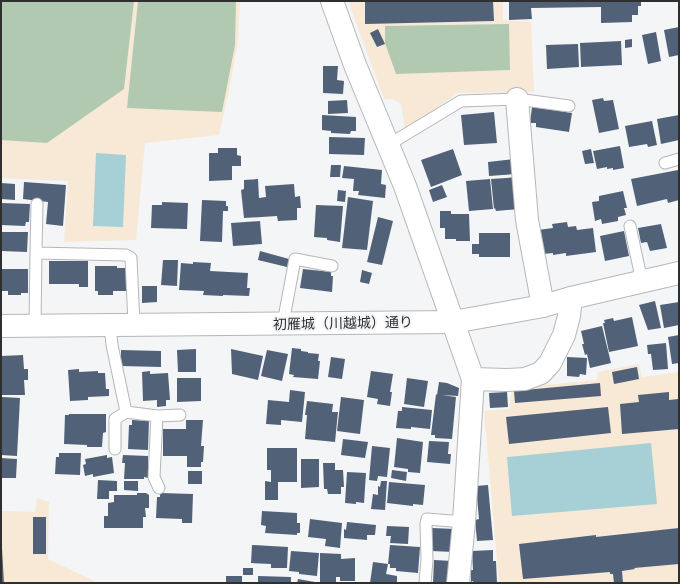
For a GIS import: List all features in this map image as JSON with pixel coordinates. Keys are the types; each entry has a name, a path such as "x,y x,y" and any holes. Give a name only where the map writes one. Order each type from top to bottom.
{"street":[{"path":"332,1 355,65 405,186 472,378 464,522 458,583"},
{"path":"517,99 527,220 543,306"},
{"name":"初雁城（川越城）通り","path":"1,326 453,322 543,306 679,273"},
{"path":"472,378 507,380 525,379 541,373 550,364 564,335 569,316 571,298"}],"lane":[{"path":"388,145 461,101 517,99 569,106"},
{"path":"665,163 679,159"},
{"path":"35,326 37,204"},
{"path":"630,226 642,282"},
{"path":"36,253 126,255 131,258 134,325"},
{"path":"283,323 295,259 332,266"},
{"path":"110,325 112,345 126,412"},
{"path":"115,449 115,419 126,412 157,416 180,415"},
{"path":"157,416 154,477 159,488"},
{"path":"425,583 428,560 427,519 464,522"}],"shaded area":[{"path":"1,1 240,1 238,43 219,135 145,143 136,240 64,242 68,181 1,178"},
{"path":"348,1 503,1 503,20 531,22 534,92 458,93 405,130 401,104 393,99 384,99"},
{"path":"639,364 642,377 679,372 679,583 499,583 484,411 509,409 512,388 597,380 598,372"},
{"path":"37,498 49,502 48,559 96,583 1,583 1,511 35,512"}],"green space":[{"path":"1,1 134,1 124,89 47,143 1,140"},
{"path":"138,1 236,1 235,45 222,112 127,108"},
{"path":"509,24 510,70 396,74 385,43 385,26"}],"water":[{"path":"96,153 126,155 123,227 93,226"},
{"path":"651,443 657,504 512,516 507,457"}],"building":[{"path":"365,1 493,1 494,21 365,24"},
{"path":"509,1 641,1 641,6 638,6 638,15 632,15 632,22 601,23 601,7 531,8 532,19 509,20"},
{"path":"679,27 679,55 669,57 664,30"},
{"path":"378,29 385,44 377,47 370,33"},
{"path":"656,32 661,61 648,64 642,35"},
{"path":"632,39 632,47 625,48 625,40"},
{"path":"621,41 622,65 581,67 580,43"},
{"path":"578,44 579,67 547,69 546,45"},
{"path":"323,66 338,66 337,80 344,81 343,94 323,93"},
{"path":"603,98 604,101 613,100 619,129 599,133 592,100"},
{"path":"347,100 348,113 328,114 328,101"},
{"path":"532,107 572,113 569,132 536,127 536,123 530,123"},
{"path":"494,112 497,143 464,145 461,115"},
{"path":"322,115 356,117 356,131 351,131 350,134 331,133 331,131 322,130"},
{"path":"679,115 679,140 661,144 657,119"},
{"path":"652,121 657,145 648,147 647,144 629,147 625,126"},
{"path":"329,137 365,138 364,155 329,154"},
{"path":"620,146 624,168 613,170 613,168 607,169 607,167 597,169 593,151"},
{"path":"218,148 237,148 237,155 241,156 241,166 232,166 232,180 209,181 209,153 218,153"},
{"path":"453,149 462,175 431,187 421,160"},
{"path":"591,149 594,163 585,164 582,151"},
{"path":"515,159 516,174 489,176 488,162"},
{"path":"331,165 341,165 340,177 330,177"},
{"path":"344,166 382,170 381,184 386,185 385,198 358,195 359,191 353,191 354,179 342,178"},
{"path":"678,170 679,200 668,203 667,199 637,206 631,179"},
{"path":"519,177 519,209 496,211 495,208 494,209 491,179"},
{"path":"258,179 259,198 266,197 265,186 294,184 295,197 300,196 301,208 297,208 297,220 278,221 277,216 244,218 241,190 244,189 244,180"},
{"path":"490,179 493,209 469,211 466,181"},
{"path":"24,182 66,185 63,226 46,224 48,202 23,199"},
{"path":"1,183 15,184 15,200 1,199"},
{"path":"442,185 447,197 433,202 429,190"},
{"path":"338,190 346,191 345,202 337,201"},
{"path":"623,191 627,208 624,208 626,215 618,217 618,221 602,224 601,219 595,221 592,202 599,201 599,196"},
{"path":"348,197 373,201 367,250 342,248"},
{"path":"202,200 226,201 228,211 223,211 222,242 200,241"},
{"path":"162,202 188,203 187,229 151,228 152,205 162,205"},
{"path":"1,203 30,204 29,222 26,222 25,226 1,225"},
{"path":"316,205 343,206 340,242 327,240 327,238 314,237"},
{"path":"440,211 451,211 451,214 469,214 470,241 445,239 445,228 440,228"},
{"path":"378,217 393,221 382,265 367,262"},
{"path":"260,221 262,244 233,246 231,223"},
{"path":"567,222 568,227 576,226 577,230 593,228 596,252 566,256 566,253 553,255 553,253 543,254 538,230 553,228 552,224"},
{"path":"661,224 667,248 650,251 647,242 641,243 638,228"},
{"path":"624,231 629,256 605,261 600,236"},
{"path":"1,232 28,232 27,252 1,251"},
{"path":"479,233 510,233 510,257 479,257 479,254 472,254 472,244 479,244"},
{"path":"260,251 289,259 287,267 258,260"},
{"path":"163,260 178,260 177,286 161,285"},
{"path":"49,261 88,261 88,287 79,287 79,284 49,284"},
{"path":"193,262 211,263 210,271 248,273 247,288 250,288 249,296 203,295 204,291 179,290 181,263 193,264"},
{"path":"95,266 117,266 117,268 129,268 128,291 113,291 113,295 98,295 98,291 95,291"},
{"path":"1,269 28,269 28,293 21,293 21,295 8,295 8,291 1,291"},
{"path":"303,269 331,272 331,276 333,276 332,292 300,288"},
{"path":"362,270 372,273 369,284 360,282"},
{"path":"142,286 157,286 157,302 142,303"},
{"path":"655,301 661,328 648,330 639,305"},
{"path":"679,302 679,325 664,328 660,305"},
{"path":"632,317 638,346 609,352 603,323 605,323 604,320 613,318 614,321"},
{"path":"602,326 611,363 590,368 587,354 585,355 582,344 584,344 581,331"},
{"path":"679,335 679,363 672,364 668,337"},
{"path":"666,343 668,369 653,370 651,354 648,354 647,345"},
{"path":"292,348 301,349 301,351 308,353 319,354 318,361 320,361 318,379 293,377 294,375 289,374"},
{"path":"196,349 196,372 178,372 177,350"},
{"path":"231,349 263,356 258,380 232,374"},
{"path":"121,350 161,351 161,367 121,366"},
{"path":"267,350 288,354 282,381 261,376"},
{"path":"23,355 24,369 28,369 28,380 24,380 25,395 1,395 1,356"},
{"path":"331,357 345,359 342,379 328,377"},
{"path":"567,357 587,358 586,375 580,374 579,377 567,376"},
{"path":"637,367 639,379 614,384 612,372"},
{"path":"79,369 79,372 98,371 98,373 105,373 106,389 109,389 109,396 88,397 88,400 70,401 68,370"},
{"path":"150,371 150,374 168,373 170,400 166,400 166,406 157,407 157,400 143,401 142,372"},
{"path":"371,371 393,374 390,392 392,392 390,406 377,404 378,399 367,397"},
{"path":"177,378 201,378 201,401 177,402"},
{"path":"407,378 428,381 424,407 404,404"},
{"path":"439,382 447,383 459,388 458,396 442,395 456,397 452,439 435,438 435,435 431,435"},
{"path":"600,383 601,396 515,403 514,391"},
{"path":"290,390 305,392 302,422 281,420 281,425 266,424 268,400 289,402"},
{"path":"507,392 508,407 490,408 489,393"},
{"path":"669,392 669,400 678,399 679,429 622,434 620,404 639,402 638,395"},
{"path":"2,397 20,398 17,456 1,455"},
{"path":"341,397 364,400 360,434 337,431"},
{"path":"307,401 333,404 332,412 338,412 335,442 305,439 307,415 305,415"},
{"path":"402,407 432,410 430,429 411,427 411,429 396,428 398,411 402,411"},
{"path":"608,407 611,433 509,444 506,417"},
{"path":"106,414 106,432 103,433 102,447 64,444 65,415"},
{"path":"132,420 149,421 148,450 128,449 129,425 132,425"},
{"path":"186,420 203,420 201,446 204,446 203,462 201,462 201,467 187,467 187,456 163,456 163,429 186,429"},
{"path":"397,438 423,442 420,473 408,472 408,469 394,467"},
{"path":"343,439 368,442 365,458 341,455"},
{"path":"429,441 449,442 448,454 451,454 450,464 427,462"},
{"path":"372,446 390,448 387,477 378,476 377,481 369,480"},
{"path":"267,448 297,448 297,482 278,482 278,500 265,500 265,481 271,482 271,470 267,470"},
{"path":"59,453 81,453 80,475 55,474 56,457 59,457"},
{"path":"107,455 107,458 112,457 114,473 93,477 93,474 85,476 83,465 86,464 85,459"},
{"path":"123,455 148,456 148,478 124,479 125,463 122,463"},
{"path":"1,458 17,459 16,478 1,478"},
{"path":"301,459 319,459 319,487 301,488"},
{"path":"323,463 335,463 335,470 343,470 344,487 341,487 341,494 328,494 327,489 324,489"},
{"path":"392,470 407,472 406,481 391,478"},
{"path":"188,471 202,471 202,484 188,484"},
{"path":"347,472 366,473 364,503 345,503"},
{"path":"98,480 117,481 117,491 109,491 109,499 97,499"},
{"path":"124,481 138,481 138,491 124,490"},
{"path":"381,481 387,481 385,510 371,509 373,494 378,495 378,486 380,487"},
{"path":"389,482 425,485 423,505 413,504 413,506 387,503"},
{"path":"488,485 493,540 477,541 475,520 479,519 476,486"},
{"path":"137,493 146,493 149,495 149,508 145,508 146,517 143,517 143,528 104,528 104,516 108,516 108,503 114,502 114,495 137,495"},
{"path":"160,493 193,494 192,523 182,523 182,519 156,518 157,497 160,497"},
{"path":"262,511 297,513 297,523 300,523 300,533 297,533 297,535 265,533 266,526 261,525"},
{"path":"33,517 46,517 46,554 33,554"},
{"path":"310,519 342,523 340,548 325,546 326,539 308,537"},
{"path":"347,522 376,525 375,535 367,535 367,540 344,538 344,529 346,530"},
{"path":"387,526 409,527 408,544 390,543 391,536 386,536"},
{"path":"432,528 455,529 454,552 431,551"},
{"path":"679,528 679,564 634,568 635,569 622,571 623,583 614,583 613,574 610,574 610,572 523,579 519,544 596,535 596,537"},
{"path":"252,545 288,547 287,568 271,568 271,564 251,563"},
{"path":"390,545 420,547 418,573 396,571 396,568 390,568 390,564 388,564"},
{"path":"2,548 4,583 1,583"},
{"path":"493,550 493,561 496,561 497,583 471,582 471,570 473,570 472,551"},
{"path":"291,551 319,553 317,576 289,571"},
{"path":"320,553 341,554 341,559 355,558 355,581 340,581 340,577 336,577 336,583 320,583"},
{"path":"434,560 452,561 451,583 433,583"},
{"path":"373,562 388,564 386,574 397,576 397,583 370,583"},
{"path":"243,568 253,568 253,575 243,575"},
{"path":"226,576 242,576 242,583 226,583"},
{"path":"258,576 291,577 291,583 258,583"},
{"path":"298,579 315,582 315,583 297,583"}]}
